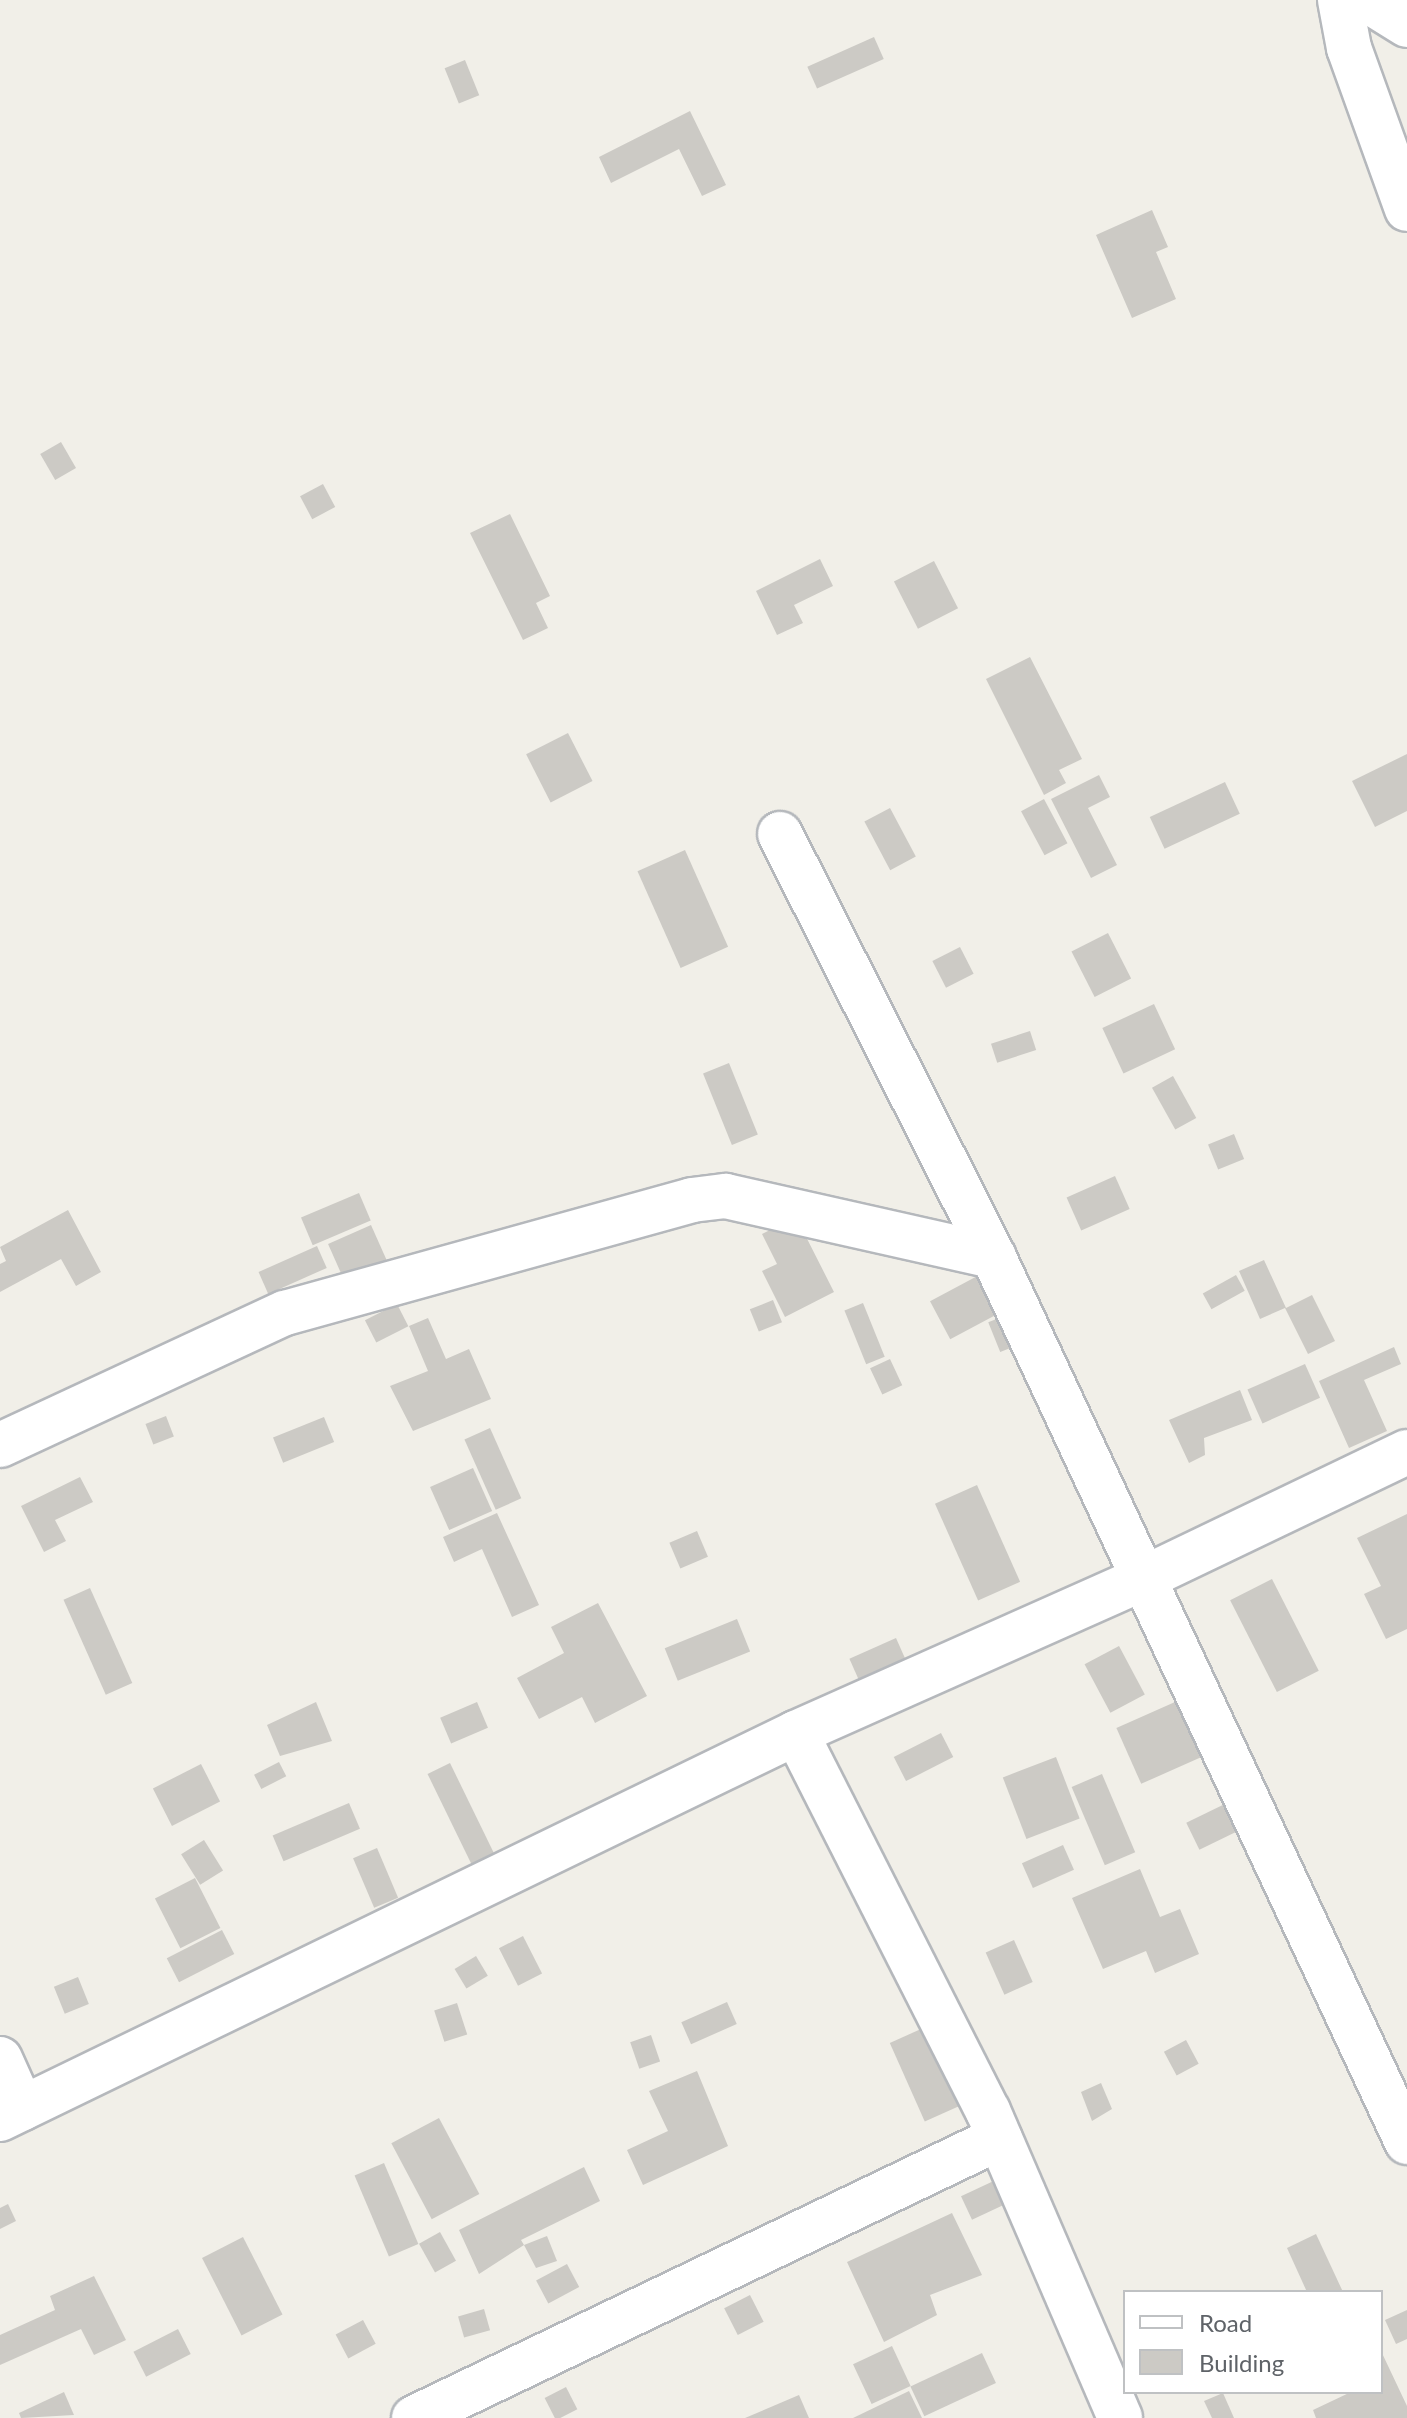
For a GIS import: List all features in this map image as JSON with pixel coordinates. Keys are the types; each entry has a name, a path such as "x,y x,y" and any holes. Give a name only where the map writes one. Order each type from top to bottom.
{"street":[{"path":"1340,0 1349,48 1407,209"},
{"path":"1367,0 1407,25"},
{"path":"780,834 993,1256 1407,2142"},
{"path":"0,1445 285,1313 692,1200 726,1196 993,1256"},
{"path":"0,2059 11,2114 796,1733 1142,1579 1407,1452"},
{"path":"796,1733 999,2138 1120,2418"},
{"path":"414,2418 999,2138"}],"building":[{"path":"874,37 884,59 817,89 807,67"},
{"path":"465,60 479,95 459,103 445,68"},
{"path":"690,111 726,185 702,196 679,149 611,183 599,157"},
{"path":"1152,210 1168,247 1156,252 1176,299 1132,318 1096,235"},
{"path":"61,442 76,468 55,480 40,454"},
{"path":"323,484 335,507 312,519 300,496"},
{"path":"510,514 550,596 536,603 548,628 523,640 470,533"},
{"path":"820,559 833,586 794,605 803,623 777,635 756,591"},
{"path":"934,561 958,608 918,629 894,581"},
{"path":"1030,657 1082,759 1059,770 1066,783 1044,795 986,679"},
{"path":"568,733 593,781 551,802 526,754"},
{"path":"1407,754 1407,811 1375,827 1352,781"},
{"path":"1099,775 1110,797 1088,808 1117,865 1091,878 1051,799"},
{"path":"1225,782 1240,814 1165,849 1150,817"},
{"path":"1044,799 1067,843 1045,855 1021,811"},
{"path":"890,808 916,857 890,870 864,822"},
{"path":"685,850 728,947 681,968 637,871"},
{"path":"1108,933 1131,978 1095,997 1071,952"},
{"path":"960,947 974,974 946,988 932,961"},
{"path":"1154,1004 1175,1049 1123,1073 1102,1028"},
{"path":"1030,1031 1036,1050 997,1063 991,1044"},
{"path":"729,1063 758,1134 732,1145 703,1073"},
{"path":"1173,1076 1196,1118 1175,1130 1152,1088"},
{"path":"1234,1134 1244,1159 1218,1170 1208,1144"},
{"path":"1115,1176 1130,1209 1081,1230 1067,1198"},
{"path":"359,1193 371,1221 313,1245 301,1218"},
{"path":"68,1210 101,1272 76,1286 61,1259 0,1292 0,1264 6,1261 0,1247"},
{"path":"796,1217 834,1292 785,1317 762,1271 777,1264 762,1234"},
{"path":"371,1225 392,1273 349,1292 328,1244"},
{"path":"317,1246 327,1268 268,1294 259,1272"},
{"path":"1264,1260 1286,1308 1312,1295 1335,1341 1308,1354 1285,1308 1260,1319 1239,1271"},
{"path":"983,1273 1003,1311 950,1339 930,1301"},
{"path":"1236,1275 1245,1291 1211,1309 1203,1293"},
{"path":"773,1300 782,1322 759,1332 750,1309"},
{"path":"863,1303 885,1357 866,1364 844,1310"},
{"path":"397,1304 408,1326 376,1343 365,1320"},
{"path":"1004,1316 1016,1346 1000,1352 988,1322"},
{"path":"428,1318 446,1359 469,1349 491,1399 413,1431 390,1386 428,1371 409,1326"},
{"path":"1394,1347 1401,1364 1364,1380 1387,1431 1349,1448 1319,1381"},
{"path":"890,1359 902,1385 882,1395 870,1368"},
{"path":"1305,1364 1320,1398 1262,1423 1247,1390"},
{"path":"1240,1390 1252,1420 1204,1438 1205,1455 1189,1463 1169,1420"},
{"path":"166,1416 174,1437 153,1444 145,1424"},
{"path":"324,1417 334,1442 283,1463 273,1438"},
{"path":"490,1428 521,1498 496,1510 464,1439"},
{"path":"473,1468 492,1511 449,1530 430,1487"},
{"path":"80,1477 93,1502 55,1520 66,1541 44,1552 21,1506"},
{"path":"977,1485 1020,1582 978,1601 935,1504"},
{"path":"497,1513 539,1605 512,1617 482,1549 454,1562 443,1537"},
{"path":"1407,1514 1407,1629 1386,1639 1364,1594 1381,1586 1357,1538"},
{"path":"697,1531 708,1557 680,1568 669,1543"},
{"path":"1272,1579 1319,1671 1277,1692 1230,1600"},
{"path":"90,1588 132,1683 106,1695 64,1600"},
{"path":"598,1603 647,1696 595,1723 582,1697 539,1719 517,1678 564,1653 551,1627"},
{"path":"737,1619 750,1651 678,1681 665,1648"},
{"path":"896,1638 907,1663 860,1683 849,1659"},
{"path":"1119,1646 1145,1695 1110,1713 1085,1664"},
{"path":"1184,1698 1209,1754 1141,1784 1116,1728"},
{"path":"316,1702 332,1741 280,1756 267,1725"},
{"path":"477,1702 488,1728 451,1743 440,1718"},
{"path":"941,1733 953,1757 906,1781 894,1757"},
{"path":"1056,1757 1080,1819 1026,1839 1003,1777"},
{"path":"279,1762 286,1776 261,1789 254,1775"},
{"path":"450,1763 495,1855 472,1866 428,1774"},
{"path":"201,1764 220,1801 172,1826 153,1789"},
{"path":"1102,1774 1135,1852 1105,1865 1072,1787"},
{"path":"1233,1800 1246,1827 1199,1850 1186,1823"},
{"path":"349,1803 360,1829 284,1861 273,1835"},
{"path":"204,1840 223,1871 200,1885 181,1854"},
{"path":"1063,1845 1074,1870 1033,1888 1022,1863"},
{"path":"377,1848 398,1898 374,1908 353,1858"},
{"path":"1140,1869 1160,1917 1180,1909 1199,1954 1155,1973 1146,1951 1103,1969 1072,1898"},
{"path":"195,1878 220,1928 180,1948 155,1898"},
{"path":"222,1930 234,1954 179,1982 167,1958"},
{"path":"523,1936 542,1973 518,1986 499,1948"},
{"path":"1014,1940 1033,1982 1004,1995 986,1953"},
{"path":"476,1956 488,1976 466,1989 455,1969"},
{"path":"78,1977 89,2004 65,2014 54,1987"},
{"path":"727,2002 737,2024 691,2044 681,2022"},
{"path":"457,2003 467,2034 444,2042 434,2010"},
{"path":"930,2025 965,2104 925,2121 890,2043"},
{"path":"651,2035 660,2061 639,2069 630,2042"},
{"path":"1186,2040 1199,2064 1177,2076 1164,2052"},
{"path":"697,2071 728,2146 643,2185 627,2150 668,2131 649,2091"},
{"path":"1101,2083 1112,2109 1092,2121 1081,2092"},
{"path":"439,2118 479,2194 432,2219 391,2143"},
{"path":"384,2163 418,2244 389,2257 355,2176"},
{"path":"584,2167 600,2201 521,2240 524,2245 479,2274 459,2230"},
{"path":"1000,2178 1011,2202 972,2220 961,2196"},
{"path":"8,2204 16,2221 0,2229 0,2208"},
{"path":"952,2213 982,2275 930,2295 937,2315 884,2342 847,2262"},
{"path":"440,2232 456,2261 435,2272 419,2244"},
{"path":"1316,2234 1342,2290 1306,2290 1287,2248"},
{"path":"547,2236 557,2261 536,2268 524,2245"},
{"path":"243,2237 282,2315 242,2335 202,2258"},
{"path":"567,2264 579,2287 548,2303 536,2280"},
{"path":"94,2276 126,2340 94,2355 81,2329 0,2365 0,2335 55,2310 50,2296"},
{"path":"750,2295 764,2322 738,2335 724,2308"},
{"path":"484,2309 490,2330 464,2338 458,2316"},
{"path":"1407,2310 1407,2339 1396,2344 1385,2320"},
{"path":"363,2320 376,2344 348,2358 336,2335"},
{"path":"178,2329 191,2354 146,2377 133,2352"},
{"path":"892,2346 911,2386 872,2404 853,2364"},
{"path":"982,2353 996,2383 924,2416 910,2386"},
{"path":"1383,2355 1407,2406 1407,2418 1316,2418 1313,2410 1347,2394 1383,2394"},
{"path":"566,2387 577,2409 555,2418 545,2398"},
{"path":"909,2391 922,2418 853,2418"},
{"path":"64,2392 74,2415 21,2418 19,2413"},
{"path":"1223,2394 1234,2418 1212,2418 1204,2401"},
{"path":"799,2395 809,2418 745,2418"}]}
